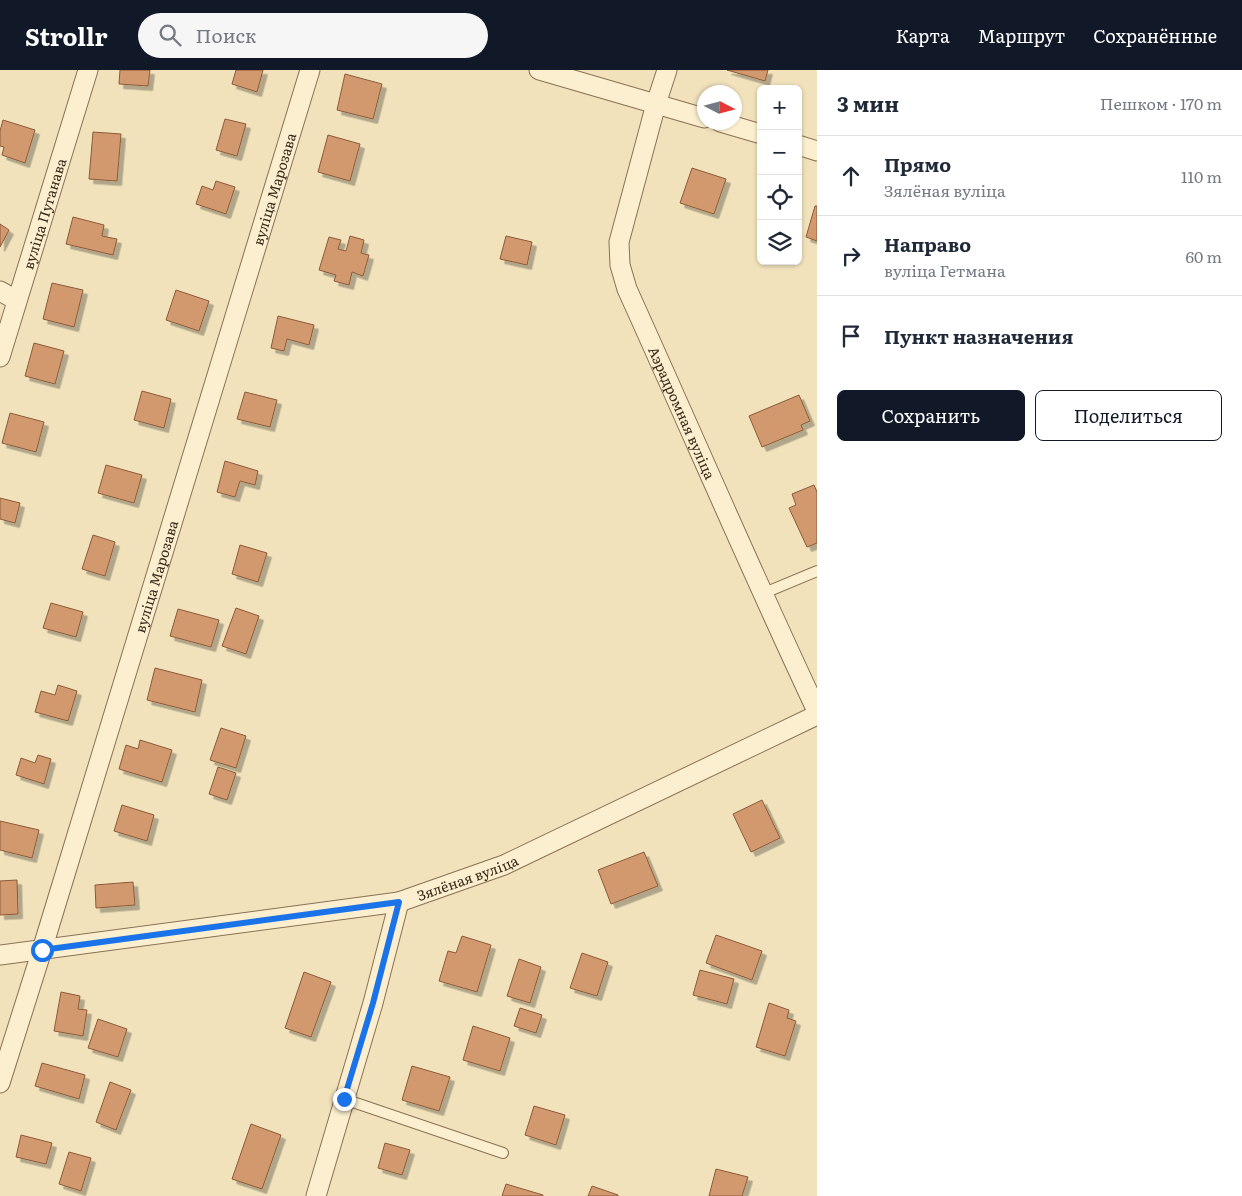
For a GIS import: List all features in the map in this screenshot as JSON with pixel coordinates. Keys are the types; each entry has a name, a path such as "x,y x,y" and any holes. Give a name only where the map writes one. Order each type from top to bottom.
{"street":[{"name":"вуліца Пуганава","path":"0,357 88,70"},
{"name":"вуліца Марозава","path":"0,1082 310,70"},
{"path":"539,70 697,116"},
{"name":"Аэрадромная вуліца","path":"667,70 619,242 620,265 628,289 762,594 817,711"},
{"path":"742,128 757,133"},
{"path":"802,146 817,151"},
{"path":"0,291 16,300"},
{"name":"Зялёная вуліца","path":"0,955 399,902 504,865 817,716"},
{"path":"316,1196 373,1003 399,902"}],"lane":[{"path":"762,594 817,571"},
{"path":"344,1099 503,1153"}],"building":[{"path":"120,70 150,70 148,86 119,84"},
{"path":"236,70 263,70 257,92 232,84"},
{"path":"727,70 768,70 765,81"},
{"path":"345,74 382,84 373,119 337,110"},
{"path":"225,119 246,124 237,156 216,150"},
{"path":"3,120 35,130 25,163 2,155 4,147 0,146 0,131"},
{"path":"93,132 121,134 117,181 89,179"},
{"path":"328,135 360,144 350,181 318,172"},
{"path":"692,168 726,179 714,214 680,203"},
{"path":"216,181 235,187 226,214 196,204 202,186 213,190"},
{"path":"815,206 817,206 817,241 806,237"},
{"path":"73,217 104,225 102,236 117,239 113,255 66,244"},
{"path":"0,224 9,230 0,247"},
{"path":"350,236 364,240 361,253 369,255 363,276 352,272 349,285 334,281 336,275 319,270 329,237 341,240 338,249 346,251"},
{"path":"506,236 532,242 527,265 500,259"},
{"path":"52,283 83,290 74,327 43,319"},
{"path":"176,290 209,301 199,331 166,320"},
{"path":"278,316 314,325 309,345 287,339 284,351 271,348"},
{"path":"34,343 64,351 55,384 25,376"},
{"path":"142,391 171,399 164,428 134,420"},
{"path":"245,392 277,400 270,427 237,419"},
{"path":"799,395 810,421 801,425 803,430 762,447 749,416"},
{"path":"10,413 44,422 36,452 2,443"},
{"path":"225,461 258,471 255,485 240,481 235,497 217,492"},
{"path":"106,465 142,475 134,503 98,493"},
{"path":"814,485 817,492 817,543 807,547 789,508 796,505 792,494"},
{"path":"0,498 20,503 15,523 0,519"},
{"path":"93,535 115,542 105,576 82,569"},
{"path":"240,545 267,553 258,582 232,574"},
{"path":"51,603 83,612 76,637 43,628"},
{"path":"236,608 259,616 246,654 222,646"},
{"path":"178,609 219,620 211,647 170,636"},
{"path":"155,668 202,680 195,712 147,700"},
{"path":"58,685 77,691 68,721 35,712 41,691 55,695"},
{"path":"221,728 246,736 236,768 210,760"},
{"path":"140,740 172,750 162,782 119,769 126,745 138,749"},
{"path":"38,755 51,759 44,784 16,775 21,758 35,763"},
{"path":"218,767 236,773 227,800 209,794"},
{"path":"762,800 780,838 751,852 733,814"},
{"path":"122,805 154,815 147,841 114,831"},
{"path":"0,821 39,830 32,858 0,850"},
{"path":"644,852 658,886 611,904 598,870"},
{"path":"17,880 18,914 0,915 0,881"},
{"path":"133,882 135,905 96,908 95,885"},
{"path":"716,935 762,951 752,980 706,963"},
{"path":"462,936 491,945 477,992 439,981 448,951 456,953"},
{"path":"582,953 608,962 597,996 570,988"},
{"path":"519,959 541,967 530,1003 507,996"},
{"path":"700,970 734,979 727,1004 693,995"},
{"path":"304,972 331,982 311,1037 285,1028"},
{"path":"61,992 80,996 78,1009 87,1010 83,1036 54,1031"},
{"path":"769,1003 789,1010 787,1018 796,1021 785,1056 756,1047"},
{"path":"520,1008 542,1015 536,1033 514,1026"},
{"path":"98,1019 127,1029 118,1057 88,1048"},
{"path":"473,1026 510,1038 500,1071 463,1060"},
{"path":"42,1063 85,1075 79,1099 35,1086"},
{"path":"412,1066 450,1077 439,1111 402,1100"},
{"path":"110,1082 131,1090 116,1130 96,1122"},
{"path":"534,1106 565,1115 556,1145 525,1135"},
{"path":"251,1124 281,1135 262,1189 232,1179"},
{"path":"21,1135 52,1143 46,1164 16,1157"},
{"path":"385,1143 410,1150 402,1175 378,1168"},
{"path":"69,1152 91,1158 81,1191 59,1184"},
{"path":"716,1169 748,1177 742,1196 709,1196"},
{"path":"506,1184 543,1195 543,1196 502,1196"},
{"path":"592,1186 618,1195 618,1196 588,1196"}],"route":[{"path":"42,950 399,902 373,1003 344,1099"}]}
